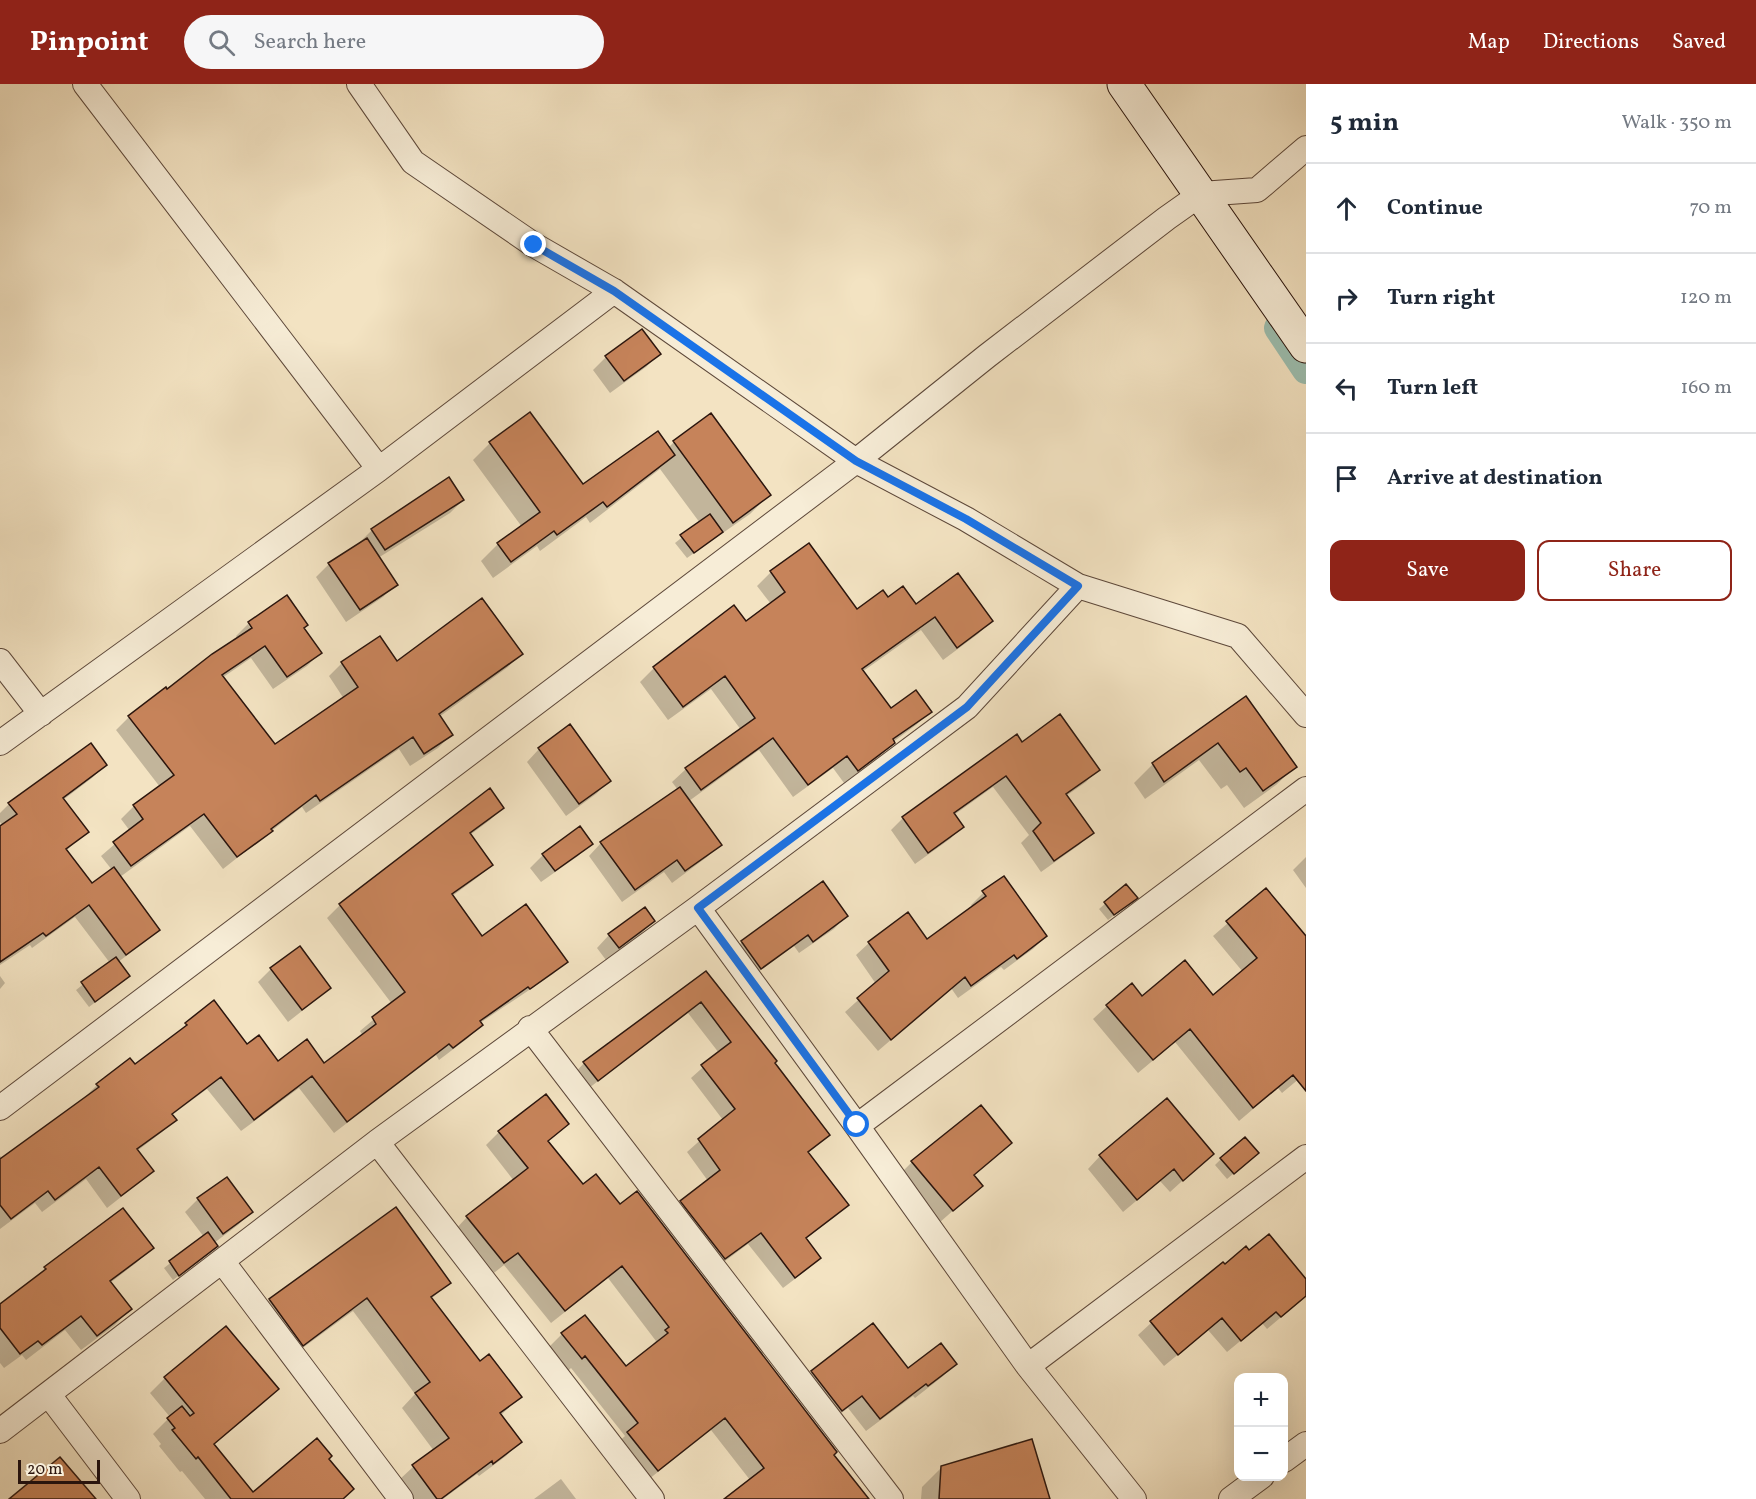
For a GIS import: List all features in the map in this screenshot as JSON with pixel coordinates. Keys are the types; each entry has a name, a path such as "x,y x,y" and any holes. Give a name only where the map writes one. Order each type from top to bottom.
{"street":[{"path":"85,84 379,469"},
{"path":"359,84 413,162 534,245 614,291 856,461 966,519 1078,586 1238,636 1306,715"},
{"path":"1124,84 1306,346"},
{"path":"0,1108 856,461 987,356 1167,218 1201,194 1257,190 1306,148"},
{"path":"0,743 379,469 614,291"},
{"path":"0,1431 377,1142 698,908 967,707 1078,586"},
{"path":"0,661 41,714"},
{"path":"857,1125 1306,789"},
{"path":"698,908 857,1125 1028,1366 1134,1499"},
{"path":"530,1029 891,1499"},
{"path":"377,1142 651,1499"},
{"path":"1028,1366 1306,1157"},
{"path":"222,1261 401,1499"},
{"path":"49,1395 128,1499"},
{"path":"1288,1458 1306,1444"},
{"path":"1231,1499 1255,1481"}],"building":[{"path":"642,329 661,354 624,381 605,356"},
{"path":"530,412 583,484 658,431 675,455 607,507 603,502 557,535 554,531 511,562 497,543 540,512 489,442"},
{"path":"711,413 771,495 733,523 673,441"},
{"path":"449,477 464,500 385,550 371,529"},
{"path":"710,514 723,532 694,553 680,535"},
{"path":"367,538 398,585 360,610 328,563"},
{"path":"809,543 857,609 883,590 888,597 903,586 916,604 958,573 993,621 957,648 935,617 862,669 891,708 916,690 932,712 893,739 895,743 858,771 847,756 808,785 773,738 701,790 685,768 755,718 725,676 683,707 653,667 734,605 746,621 785,592 770,571"},
{"path":"287,595 308,625 304,628 322,653 287,677 265,646 222,675 275,744 358,687 341,662 380,636 397,661 482,598 523,654 439,714 453,735 424,754 413,737 320,801 316,795 237,857 204,814 131,866 113,842 143,819 133,805 174,775 128,716 212,654 252,628 248,622"},
{"path":"1246,696 1297,767 1263,791 1246,768 1240,772 1218,743 1164,782 1152,763"},
{"path":"1060,714 1100,770 1066,794 1094,833 1054,861 1033,831 1041,823 1006,776 954,813 964,827 928,853 902,817 1017,734 1022,742"},
{"path":"570,724 611,781 579,804 538,748"},
{"path":"91,743 107,765 63,798 89,832 66,849 92,883 114,867 160,930 126,955 89,905 46,936 43,933 0,962 0,826 17,814 8,803"},
{"path":"680,787 722,845 685,871 677,860 635,890 600,842"},
{"path":"490,788 504,808 470,833 493,865 452,894 482,936 526,904 568,962 480,1021 483,1025 453,1048 449,1044 347,1122 312,1076 254,1120 221,1077 172,1114 177,1120 137,1149 154,1171 121,1196 99,1167 55,1200 48,1191 11,1219 0,1205 0,1159 99,1087 96,1084 130,1058 135,1064 187,1025 185,1023 214,1000 247,1044 259,1035 278,1061 307,1039 324,1063 376,1024 372,1017 405,992 339,904"},
{"path":"580,826 593,844 555,871 542,854"},
{"path":"1004,876 1047,936 1017,959 1014,955 971,986 965,977 891,1040 857,998 889,971 868,942 908,912 927,939 986,896 982,891"},
{"path":"823,881 848,916 813,942 808,935 761,969 741,941"},
{"path":"1126,884 1138,898 1114,915 1104,902"},
{"path":"1266,888 1306,936 1306,1091 1293,1075 1253,1108 1190,1029 1153,1060 1106,1005 1132,983 1142,996 1185,960 1213,995 1257,958 1226,921"},
{"path":"645,907 655,921 619,948 608,934"},
{"path":"300,946 331,988 302,1010 270,968"},
{"path":"116,957 130,976 95,1002 81,982"},
{"path":"706,971 777,1061 775,1063 830,1135 808,1152 849,1205 806,1238 821,1258 795,1278 761,1233 725,1259 680,1201 720,1170 698,1139 735,1109 701,1065 731,1042 701,1002 598,1081 583,1062"},
{"path":"546,1094 569,1124 548,1141 583,1184 596,1174 620,1204 637,1191 837,1452 834,1455 869,1499 724,1499 764,1468 725,1418 658,1471 627,1432 638,1423 585,1356 582,1359 561,1333 585,1315 626,1366 668,1333 665,1330 669,1327 622,1266 565,1311 518,1253 504,1263 466,1216 528,1168 498,1131"},
{"path":"1167,1098 1214,1154 1183,1181 1174,1169 1137,1200 1099,1155"},
{"path":"981,1105 1012,1143 974,1175 983,1186 953,1211 911,1161"},
{"path":"1245,1137 1259,1153 1234,1174 1220,1158"},
{"path":"227,1177 253,1212 223,1234 197,1198"},
{"path":"396,1207 451,1283 431,1297 480,1361 489,1354 522,1397 500,1413 522,1442 441,1499 437,1499 412,1465 449,1438 415,1393 430,1382 367,1298 303,1346 269,1299"},
{"path":"123,1208 154,1248 110,1281 132,1309 97,1336 81,1316 42,1345 38,1341 20,1354 0,1328 0,1304 46,1269 44,1267"},
{"path":"208,1232 218,1246 179,1276 169,1261"},
{"path":"1269,1234 1306,1279 1306,1296 1281,1317 1276,1312 1241,1341 1222,1318 1178,1355 1150,1321 1223,1262 1225,1264 1246,1246 1249,1250"},
{"path":"873,1323 908,1368 941,1343 957,1364 880,1419 862,1396 842,1411 811,1371"},
{"path":"226,1326 279,1389 214,1444 253,1492 317,1438 332,1456 329,1459 354,1489 343,1499 231,1499 198,1457 196,1459 172,1430 175,1428 167,1418 182,1406 190,1416 194,1413 164,1377"},
{"path":"1032,1439 1050,1499 939,1499 941,1466"},
{"path":"60,1457 96,1499 9,1499"}],"waterway":[{"path":"1278,328 1306,370"}],"route":[{"path":"534,245 614,291 856,461 966,519 1078,586 967,707 698,908 857,1125"}]}
